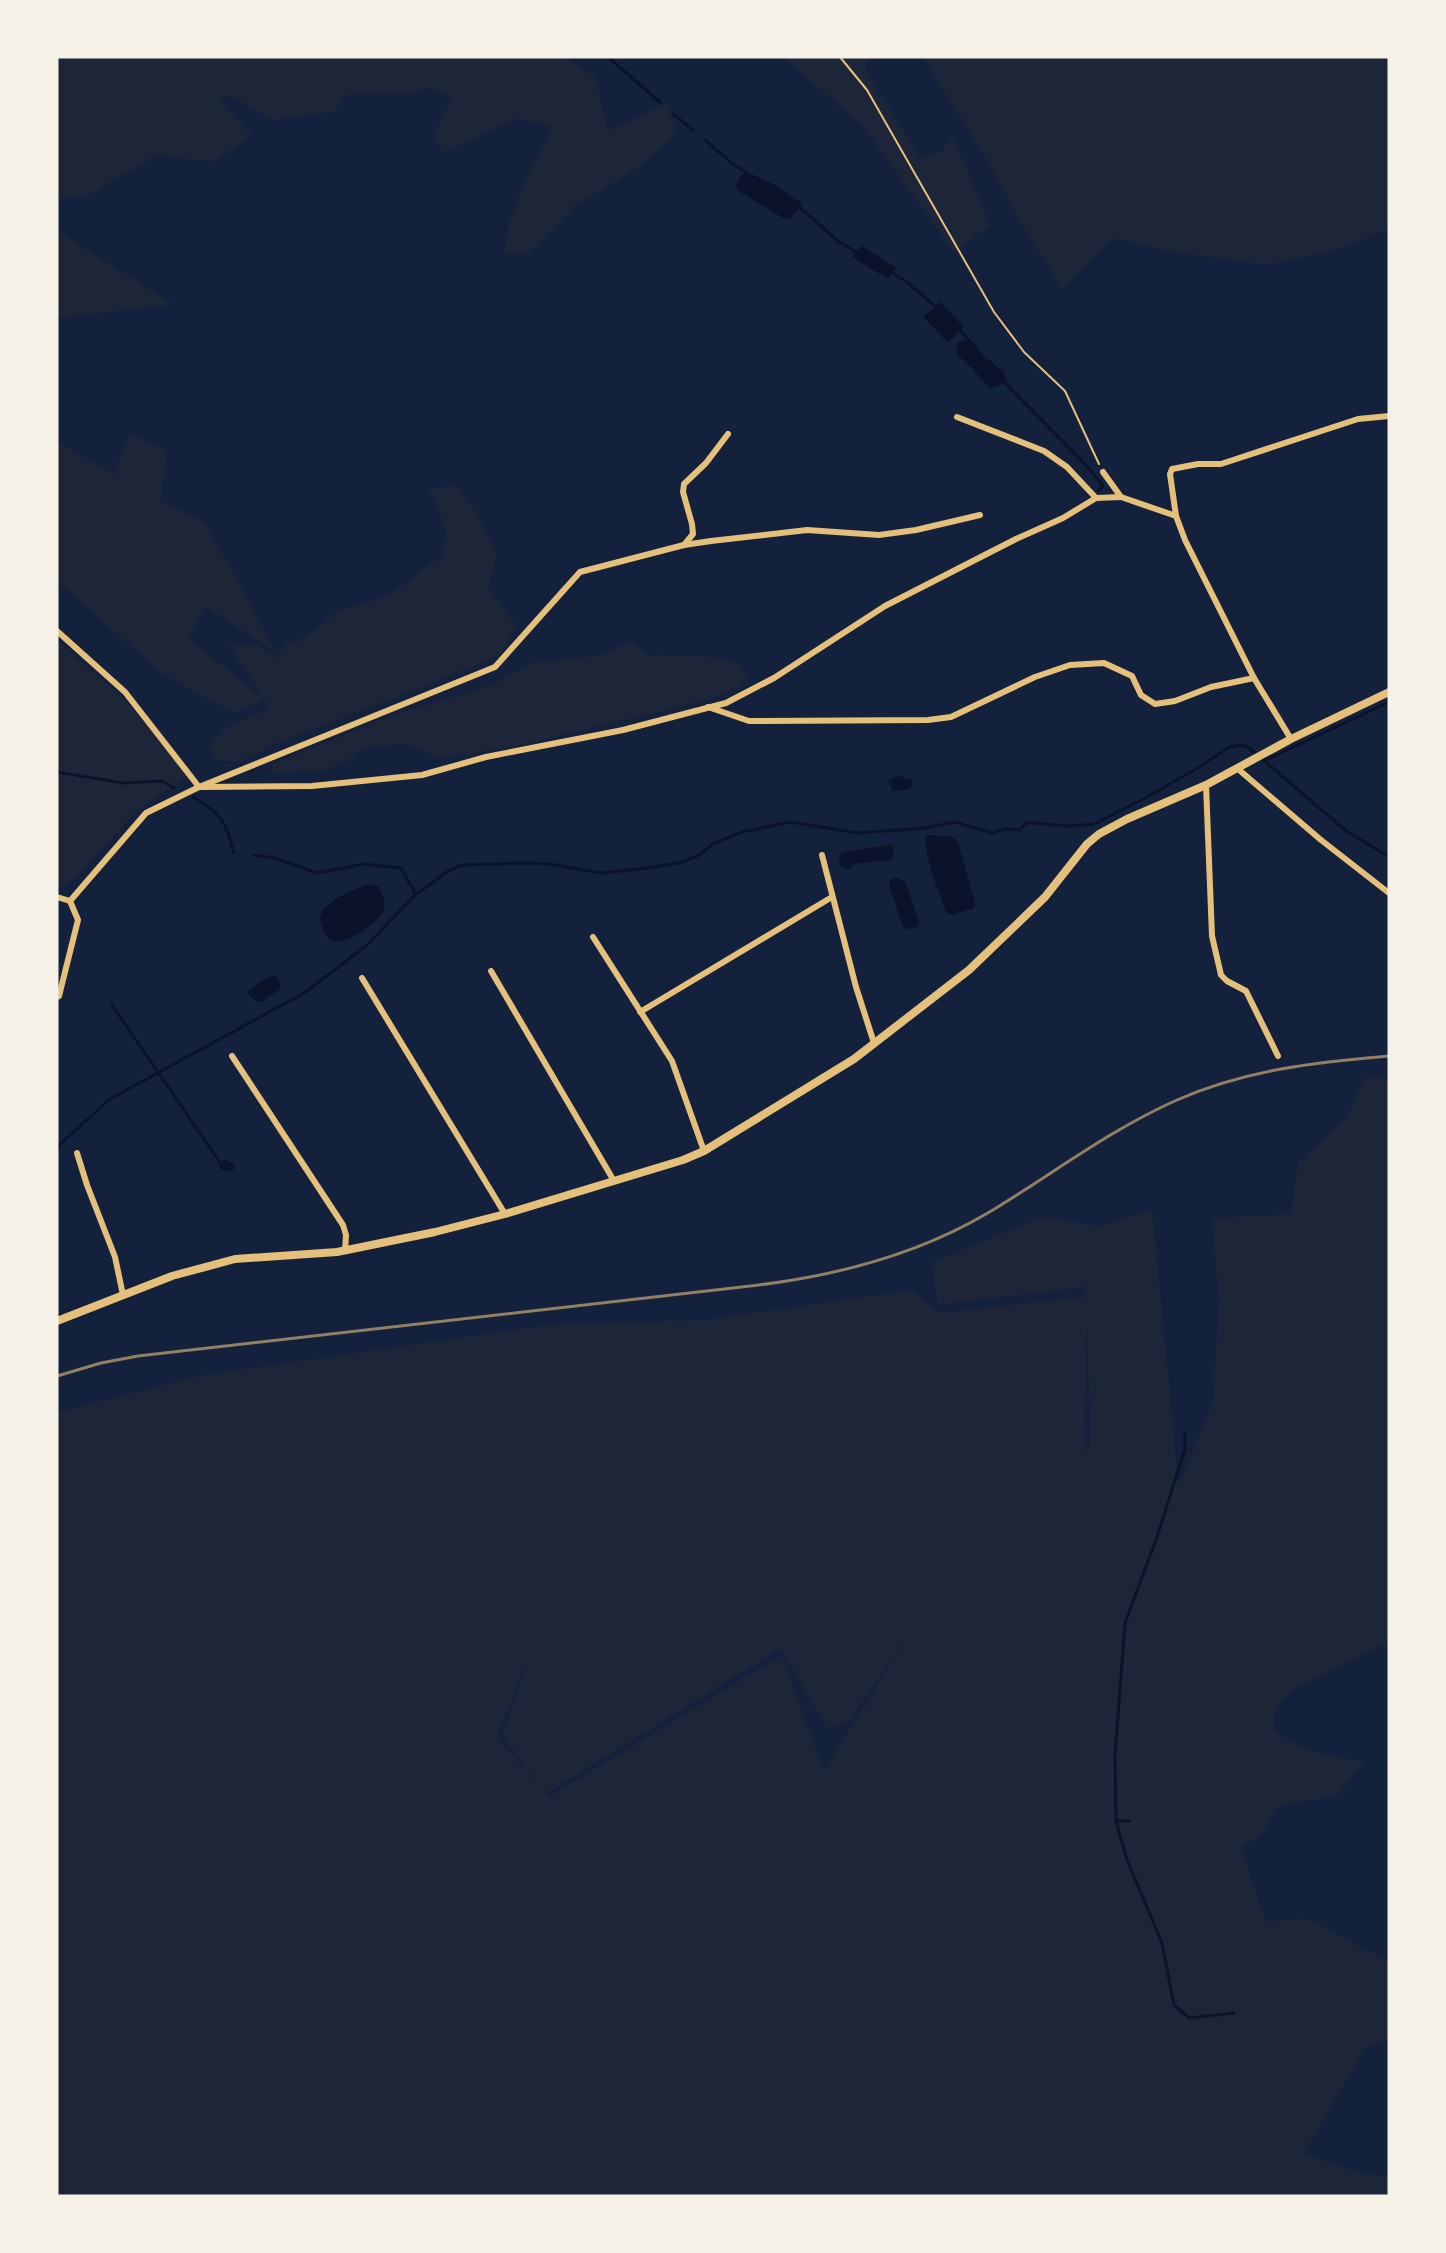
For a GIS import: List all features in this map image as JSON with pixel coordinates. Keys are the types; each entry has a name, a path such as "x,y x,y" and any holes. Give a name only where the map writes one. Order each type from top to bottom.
{"street":[{"path":"1291,739 1254,678 1185,540 1176,516 1170,474 1172,469 1198,464 1221,464 1358,419 1389,416"},
{"path":"957,417 1044,451 1067,466 1096,498"},
{"path":"684,545 693,534 683,492 684,484 706,463 729,434"},
{"path":"1103,472 1121,497"},
{"path":"199,788 312,786 422,775 486,757 623,730 726,703 774,678 885,606 1016,538 1063,518 1096,498 1121,497 1176,516"},
{"path":"70,901 146,813 199,788 495,667 580,572 684,545 807,530 879,535 916,530 980,515"},
{"path":"57,631 125,692 199,788"},
{"path":"707,707 749,721 928,720 951,717 1035,677 1070,665 1104,663 1128,672 1141,695 1155,704 1175,701 1211,687 1254,678"},
{"path":"57,1321 172,1276 235,1259 345,1251 435,1232 505,1214 683,1160 704,1151 854,1059 984,957 1044,897 1087,844 1099,834 1127,819 1206,785 1291,739 1389,692"},
{"path":"1238,769 1321,840 1389,893"},
{"path":"1206,785 1212,936 1221,975 1227,981 1246,991 1278,1056"},
{"path":"822,855 874,1043"},
{"path":"57,897 70,901"},
{"path":"640,1012 832,897"},
{"path":"57,997 78,920 70,901"},
{"path":"592,938 672,1061 704,1151"},
{"path":"491,971 614,1181"},
{"path":"362,978 505,1214"},
{"path":"232,1056 343,1225 346,1235 345,1251"},
{"path":"77,1153 115,1257 123,1295"}],"path":[{"path":"840,57 867,90 994,312 1024,352 1065,391 1103,472"}],"shaded area":[{"path":"57,57 564,57 596,78 608,131 667,103 677,133 644,163 574,207 527,254 504,254 509,224 527,176 552,126 516,119 444,153 433,137 452,98 431,88 412,93 345,95 334,112 272,120 231,96 218,100 253,136 213,162 157,155 88,196 57,199"},
{"path":"783,57 869,57 866,71 921,159 943,151 952,135 990,225 954,253 863,126"},
{"path":"923,57 1389,57 1389,229 1334,251 1265,265 1173,252 1113,238 1063,289 1025,230 990,165"},
{"path":"745,171 773,184 803,204 790,219 783,218 737,190 736,184"},
{"path":"57,226 69,238 174,305 57,318"},
{"path":"862,246 897,268 888,279 852,257"},
{"path":"940,302 964,327 948,343 923,317"},
{"path":"962,340 973,342 984,356 1003,371 1008,382 990,389 956,354 958,343"},
{"path":"130,433 168,451 160,501 205,522 278,654 207,607 188,638 264,699 234,713 161,673 64,587 57,585 57,441 114,474"},
{"path":"455,485 477,514 496,552 488,587 516,626 500,655 270,746 242,761 219,761 207,748 230,725 269,709 229,645 254,644 277,659 287,640 296,643 312,633 338,610 387,596 443,555 446,530 429,489"},
{"path":"57,641 121,696 189,774 137,811 75,878 63,887 57,886"},
{"path":"630,642 650,655 713,657 736,661 747,672 742,686 709,699 526,744 441,758 404,744 364,748 344,762 322,771 270,773 273,764 392,716 493,684 535,661 600,655"},
{"path":"897,776 912,779 912,786 908,790 892,791 888,780"},
{"path":"928,835 950,836 958,842 975,902 975,907 972,909 951,915 946,912 930,868 925,842"},
{"path":"892,845 894,857 891,860 853,864 850,870 842,868 839,860 841,852"},
{"path":"899,878 905,881 919,922 918,926 909,930 903,927 889,885 891,879"},
{"path":"368,884 378,886 382,894 385,906 381,915 354,936 333,942 322,927 320,919 323,911 343,895"},
{"path":"275,975 281,984 280,989 261,1002 256,1002 248,993 249,989"},
{"path":"1367,1076 1389,1077 1389,1642 1291,1691 1275,1711 1273,1730 1306,1750 1364,1762 1337,1796 1279,1806 1263,1833 1241,1847 1265,1921 1310,1919 1389,1962 1389,2042 1367,2046 1304,2153 1359,2173 1389,2176 1389,2196 57,2196 57,1412 203,1375 555,1324 704,1320 912,1290 940,1313 1087,1296 1087,1287 937,1305 932,1262 1042,1217 1099,1226 1152,1209 1179,1487 1213,1400 1219,1302 1212,1218 1291,1214 1298,1162 1345,1119","holes":["1087,1320 1090,1444 1085,1451 1084,1450","912,1631 824,1771 782,1655 550,1796 547,1793 781,1648 827,1728 848,1723","533,1649 502,1736 539,1784 496,1737"]},
{"path":"226,1160 234,1164 234,1169 229,1172 221,1170 218,1162"}],"waterway":[{"path":"608,57 661,103"},
{"path":"673,114 693,130"},
{"path":"705,140 734,165 746,172"},
{"path":"797,205 839,242 858,253"},
{"path":"892,273 907,282 936,307"},
{"path":"958,328 972,344"},
{"path":"1003,381 1086,465 1103,486 1098,491"},
{"path":"1264,761 1389,702"},
{"path":"57,1147 110,1099 304,993 367,945 416,894 450,870 462,865 550,864 601,873 640,869 679,863 699,855 713,844 742,832 790,822 857,833 925,828 955,822 992,833 1005,829 1019,830 1027,823 1072,826 1094,824 1147,797 1229,747 1241,745 1248,747 1345,830 1389,857"},
{"path":"57,772 123,783 162,781 174,788"},
{"path":"193,797 217,814 225,826 234,853"},
{"path":"253,855 275,858 317,873 364,864 401,868 415,893"},
{"path":"112,1005 221,1164"},
{"path":"1185,1434 1185,1449 1157,1537 1125,1623 1115,1755 1116,1821 1127,1860 1162,1943 1174,2005 1189,2018 1234,2013"},
{"path":"1116,1821 1129,1821"}],"railway":[{"path":"57,1376 101,1363 138,1356 759,1285 848,1269 905,1252 959,1228 986,1214 1127,1125 1177,1100 1255,1074 1335,1061 1389,1056"}]}
